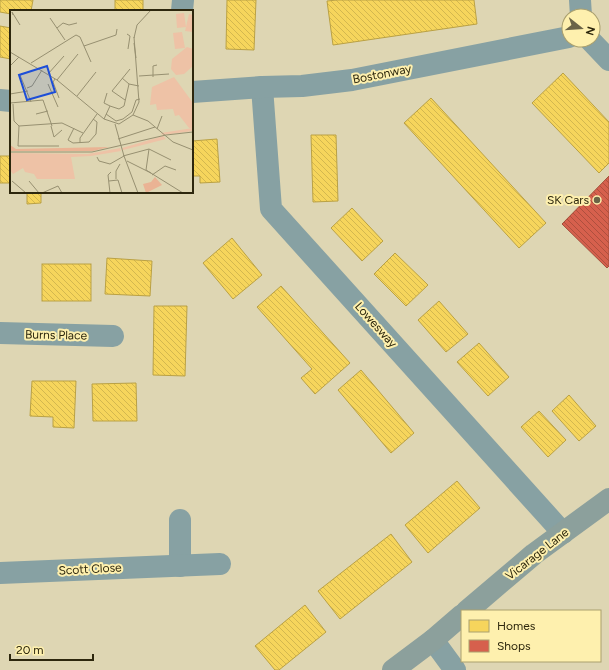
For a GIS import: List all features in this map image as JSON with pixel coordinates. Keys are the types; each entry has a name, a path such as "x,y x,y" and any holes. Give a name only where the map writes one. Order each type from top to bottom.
{"street":[{"path":"182,10 183,0"},
{"name":"Bostonway","path":"193,92 302,86 352,80 561,39"},
{"path":"598,48 609,60"},
{"name":"Lowesway","path":"262,87 271,208 563,533"},
{"name":"Burns Place","path":"0,334 112,336"},
{"name":"Vicarage Lane","path":"468,610 534,554 609,498"},
{"path":"180,520 180,566"},
{"name":"Scott Close","path":"0,573 220,564"},
{"path":"393,670 433,640 461,616"},
{"path":"433,640 455,670"}],"building: Homes":[{"path":"0,0 33,0 31,10 10,10 10,14 0,12"},
{"path":"115,0 143,0 143,10 115,10"},
{"path":"227,0 256,0 254,50 226,49"},
{"path":"474,0 477,24 333,45 327,1"},
{"path":"0,26 10,28 10,59 0,57"},
{"path":"563,73 609,122 609,163 599,173 532,103"},
{"path":"431,98 546,223 519,248 404,123"},
{"path":"311,135 336,135 338,201 313,202"},
{"path":"217,139 220,182 200,183 200,176 193,176 193,141"},
{"path":"0,156 10,156 10,183 0,183"},
{"path":"27,193 41,193 41,203 27,204"},
{"path":"352,208 383,241 362,261 331,228"},
{"path":"232,238 262,275 233,299 203,263"},
{"path":"395,253 428,285 406,306 374,274"},
{"path":"107,258 152,261 150,296 105,294"},
{"path":"42,264 91,264 91,301 42,301"},
{"path":"281,286 350,363 315,394 301,378 312,369 257,307"},
{"path":"439,301 468,334 446,352 418,320"},
{"path":"154,306 187,306 185,376 153,375"},
{"path":"479,343 509,377 488,396 457,362"},
{"path":"361,370 414,433 391,453 338,390"},
{"path":"32,381 76,381 74,428 53,427 53,417 30,416"},
{"path":"136,383 137,421 93,421 92,384"},
{"path":"569,395 596,426 579,441 552,411"},
{"path":"539,411 566,440 548,457 521,427"},
{"path":"457,481 480,508 428,553 405,525"},
{"path":"391,534 412,562 340,619 318,591"},
{"path":"305,605 326,632 279,670 275,670 255,646"}],"building: Shops":[{"name":"SK Cars","path":"609,176 609,266 607,268 562,224"}],"place":[{"name":"SK Cars","path":"597,200"}]}
